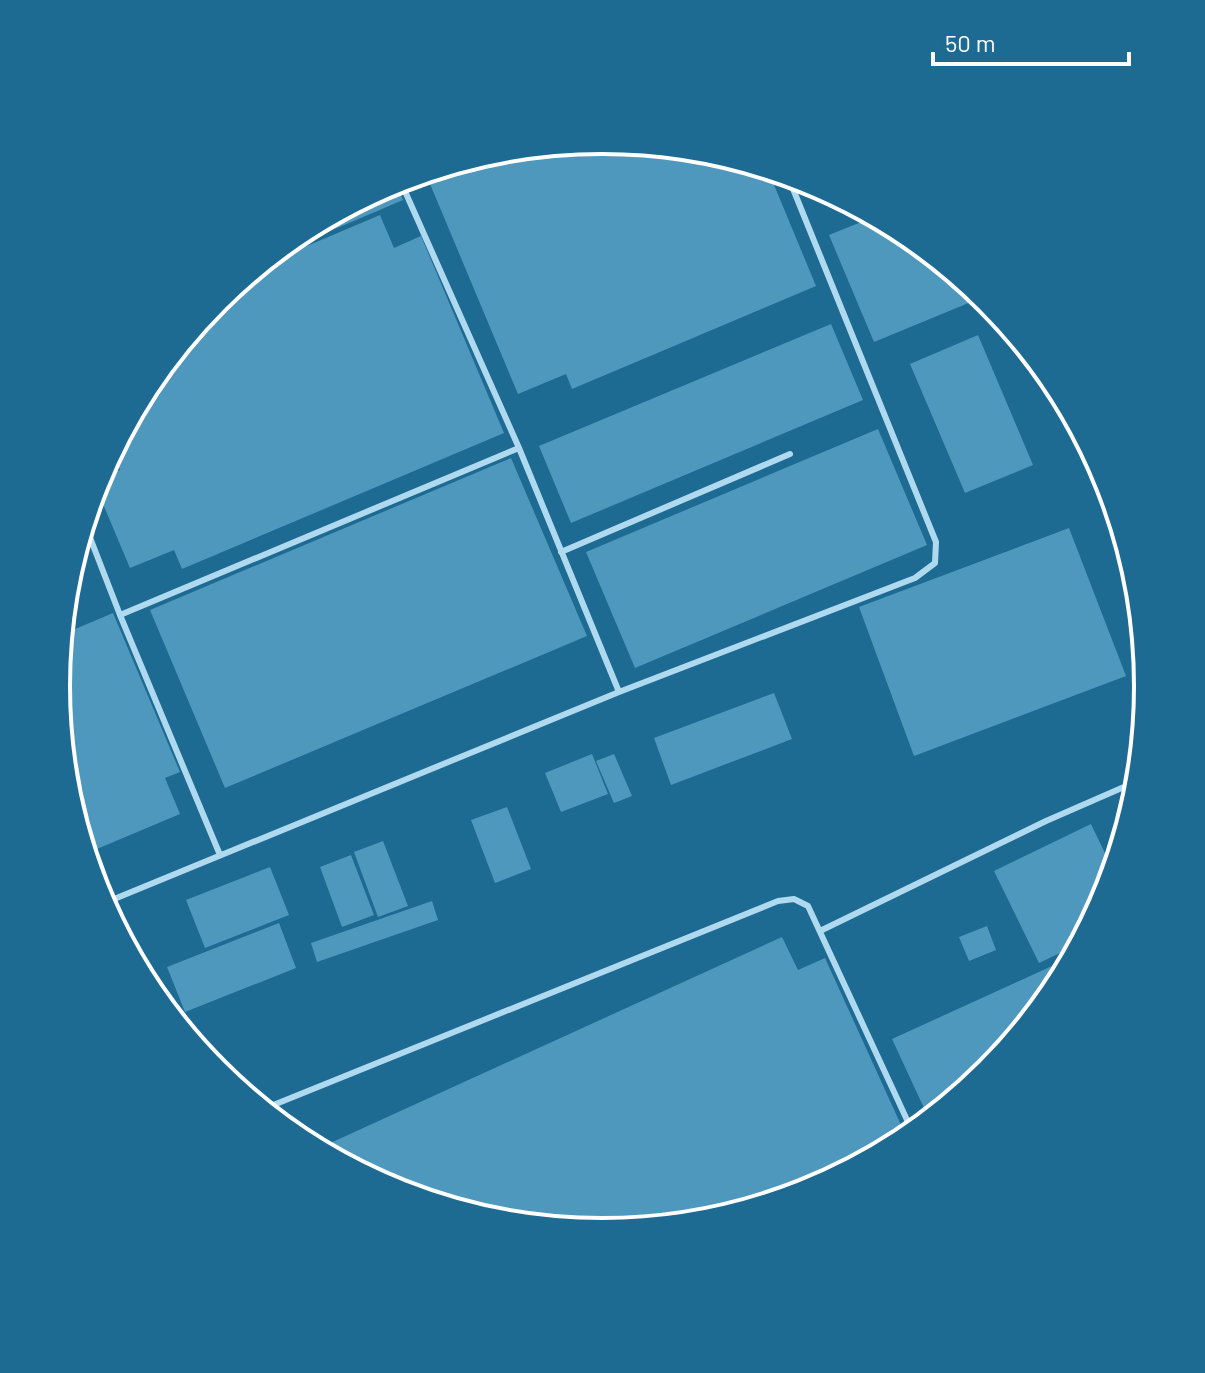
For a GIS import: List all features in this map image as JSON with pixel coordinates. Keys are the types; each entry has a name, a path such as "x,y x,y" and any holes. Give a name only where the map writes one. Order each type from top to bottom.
{"lane":[{"path":"115,899 619,692 915,578 935,563 936,542 793,190"},
{"path":"405,192 519,448 619,692"},
{"path":"120,615 519,448"},
{"path":"561,552 790,454"},
{"path":"91,540 220,855"},
{"path":"820,931 1046,821 1126,786"},
{"path":"273,1105 778,901 794,899 808,906 908,1122"}],"building":[{"path":"602,154 706,164 773,182 816,286 572,389 566,374 518,394 429,183 499,164"},
{"path":"399,195 403,200 321,235"},
{"path":"380,215 394,248 421,236 504,433 182,569 174,550 130,568 103,503 141,420 202,335 251,286 300,249"},
{"path":"862,222 927,264 971,302 874,342 829,235"},
{"path":"831,324 863,400 571,523 539,446"},
{"path":"978,335 1033,465 965,493 910,364"},
{"path":"878,429 927,545 635,668 586,552"},
{"path":"511,458 587,636 225,788 150,610"},
{"path":"1069,528 1126,676 914,756 859,607"},
{"path":"113,613 180,772 165,778 180,814 96,850 80,790 71,721 74,630"},
{"path":"774,693 792,739 671,785 654,738"},
{"path":"592,754 608,794 561,812 545,773"},
{"path":"614,754 632,796 614,803 596,761"},
{"path":"507,807 531,869 495,883 471,820"},
{"path":"1091,824 1107,858 1065,950 1039,963 994,871"},
{"path":"383,841 408,906 378,917 354,852"},
{"path":"351,855 374,915 342,927 320,867"},
{"path":"270,867 289,915 205,948 186,900"},
{"path":"432,901 438,920 317,962 311,943"},
{"path":"279,923 296,968 185,1012 167,967"},
{"path":"987,926 996,950 969,961 959,937"},
{"path":"782,937 798,970 825,958 902,1126 838,1164 774,1191 706,1209 637,1218 568,1218 465,1201 399,1178 329,1144"},
{"path":"1057,964 1003,1038 954,1087 925,1110 892,1039"}]}
